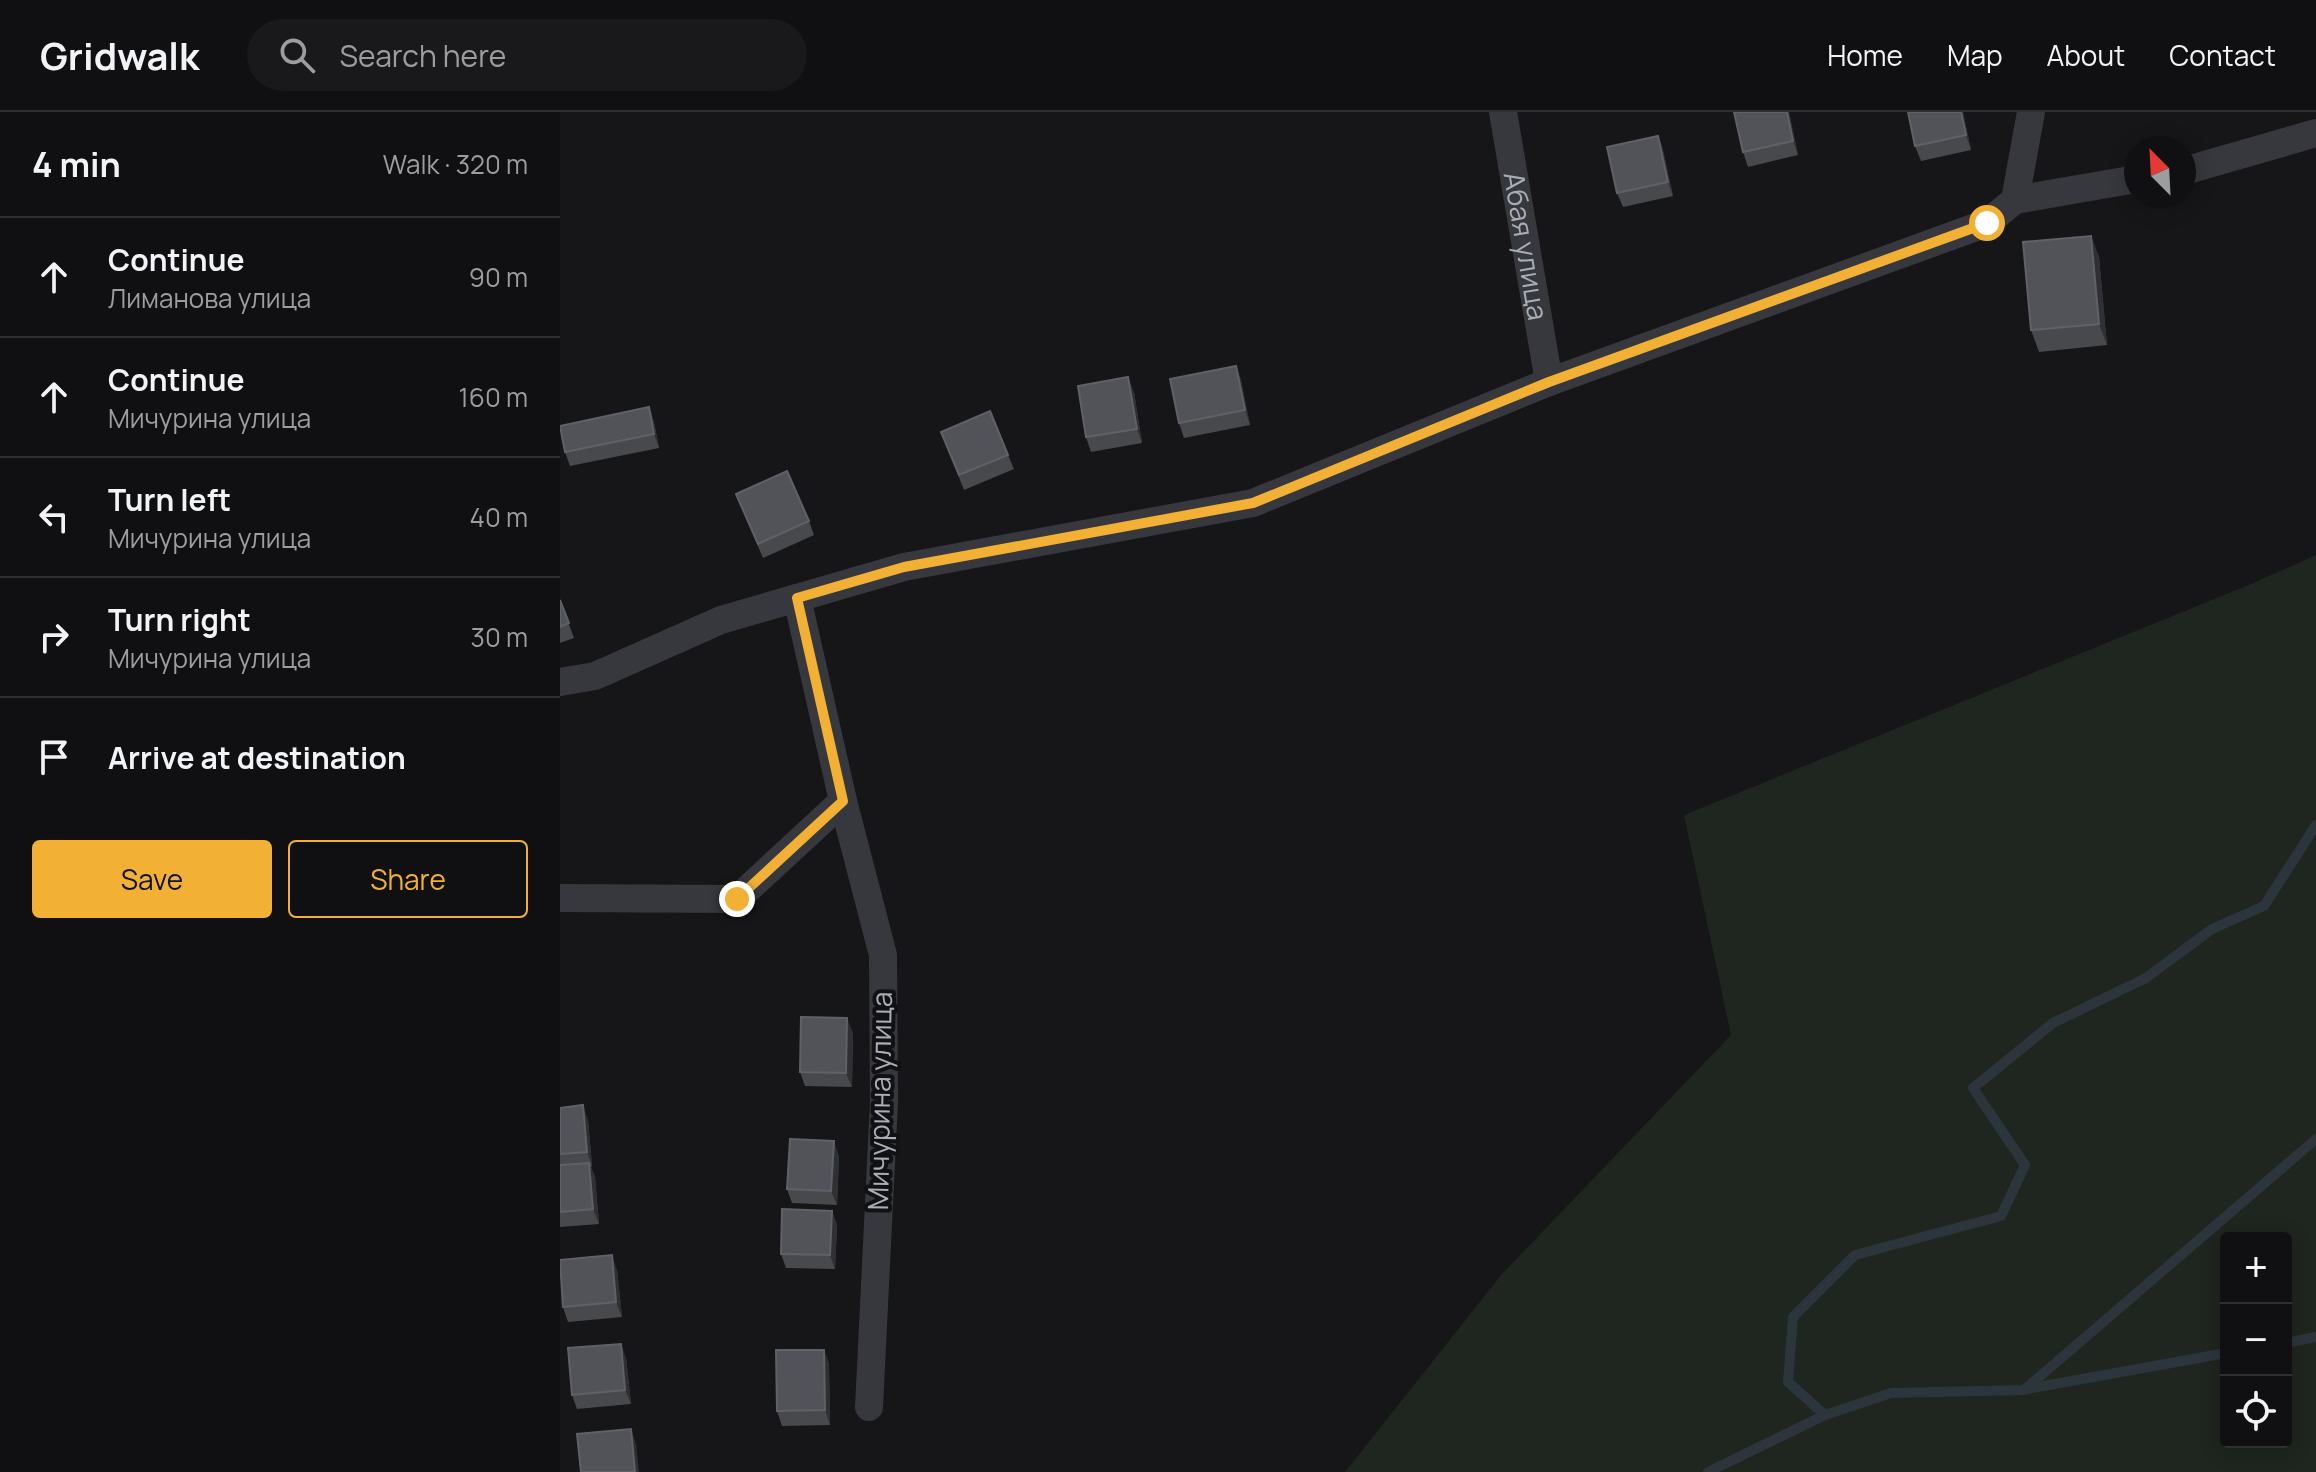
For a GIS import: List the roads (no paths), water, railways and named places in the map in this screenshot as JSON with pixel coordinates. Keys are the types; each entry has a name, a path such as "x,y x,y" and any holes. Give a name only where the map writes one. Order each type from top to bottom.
{"street":[{"name":"Абая улица","path":"1503,112 1549,382"},
{"path":"2015,200 2031,112"},
{"path":"2196,168 2316,133"},
{"path":"560,682 595,676 721,620 904,567 1253,503 1549,382 1987,223 2015,200 2124,181"},
{"name":"Мичурина улица","path":"797,598 843,801 883,955 884,1102 869,1407"},
{"path":"560,898 737,899 843,801"}],"waterway":[{"path":"1825,1415 1788,1382 1793,1317 1855,1255 2001,1216 2025,1165 1973,1088 2053,1023 2146,978 2212,929 2264,906 2316,825"},
{"path":"1708,1472 1825,1415 1891,1393 2024,1390 2316,1139"},
{"path":"2292,1342 2316,1337"},
{"path":"2027,1389 2220,1354"}]}
